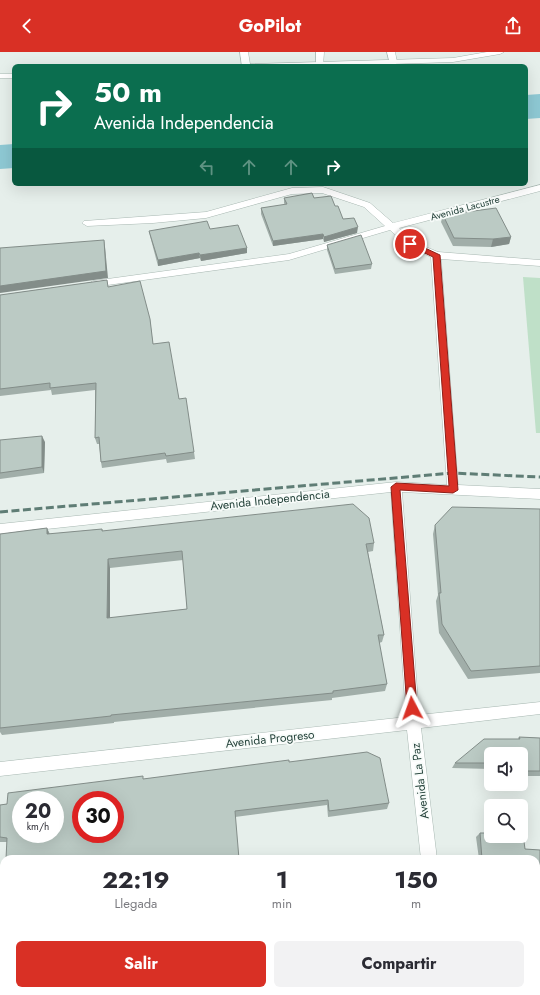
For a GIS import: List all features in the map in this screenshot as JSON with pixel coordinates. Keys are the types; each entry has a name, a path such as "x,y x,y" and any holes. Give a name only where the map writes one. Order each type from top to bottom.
{"street":[{"path":"244,52 246,64"},
{"path":"320,52 320,64 453,60 500,52"},
{"path":"391,52 393,62"},
{"path":"0,76 12,76"},
{"name":"Avenida Lacustre","path":"81,286 289,257 540,188"},
{"path":"87,223 153,220 206,215 292,191 323,190 367,204 391,228 410,244 436,255 540,263"},
{"path":"436,255 453,490"},
{"name":"Avenida Independencia","path":"0,530 396,487 540,494"},
{"name":"Avenida La Paz","path":"396,487 413,723 429,855"},
{"name":"Avenida Progreso","path":"0,769 540,708"}],"green space":[{"path":"523,277 540,278 540,433 536,433"}],"building":[{"path":"312,193 314,198 331,196 335,206 338,206 343,219 354,218 358,227 324,237 323,234 273,241 261,208 287,204 284,198"},
{"path":"496,208 511,237 493,239 454,238 443,215"},
{"path":"207,221 210,229 238,225 247,248 200,255 199,253 158,260 149,231"},
{"path":"361,235 372,264 335,269 327,245"},
{"path":"104,240 106,271 0,286 0,248"},
{"path":"107,280 108,287 140,281 150,319 153,344 169,342 179,399 186,398 194,452 166,456 165,453 101,462 99,437 95,438 96,383 50,388 50,383 0,389 0,295"},
{"path":"42,436 42,467 0,473 0,440"},
{"path":"353,504 369,518 374,543 366,544 384,635 378,635 387,684 333,691 333,693 111,715 0,728 0,534 47,528 47,534 102,529 102,531","holes":["182,551 187,609 107,618 108,559"]},
{"path":"452,507 540,509 540,666 471,671 442,624 435,525"},
{"path":"519,737 540,738 540,771 528,771 528,747 484,747 484,763 455,763 484,739 520,739"},
{"path":"367,752 380,758 389,803 329,811 328,800 235,811 239,855 6,855 7,838 0,837 0,805 7,804 8,793 12,792 12,843 64,843 64,791 24,791 143,776 143,779 289,760 289,762"},
{"path":"480,833 484,833 484,843 524,843 525,849 540,850 540,855 482,855"}],"waterway":[{"path":"528,107 540,106"},
{"path":"0,157 12,156"}],"railway":[{"path":"0,512 452,473 540,477"}],"route":[{"path":"410,244 436,255 453,490 396,487 412,708"}]}
